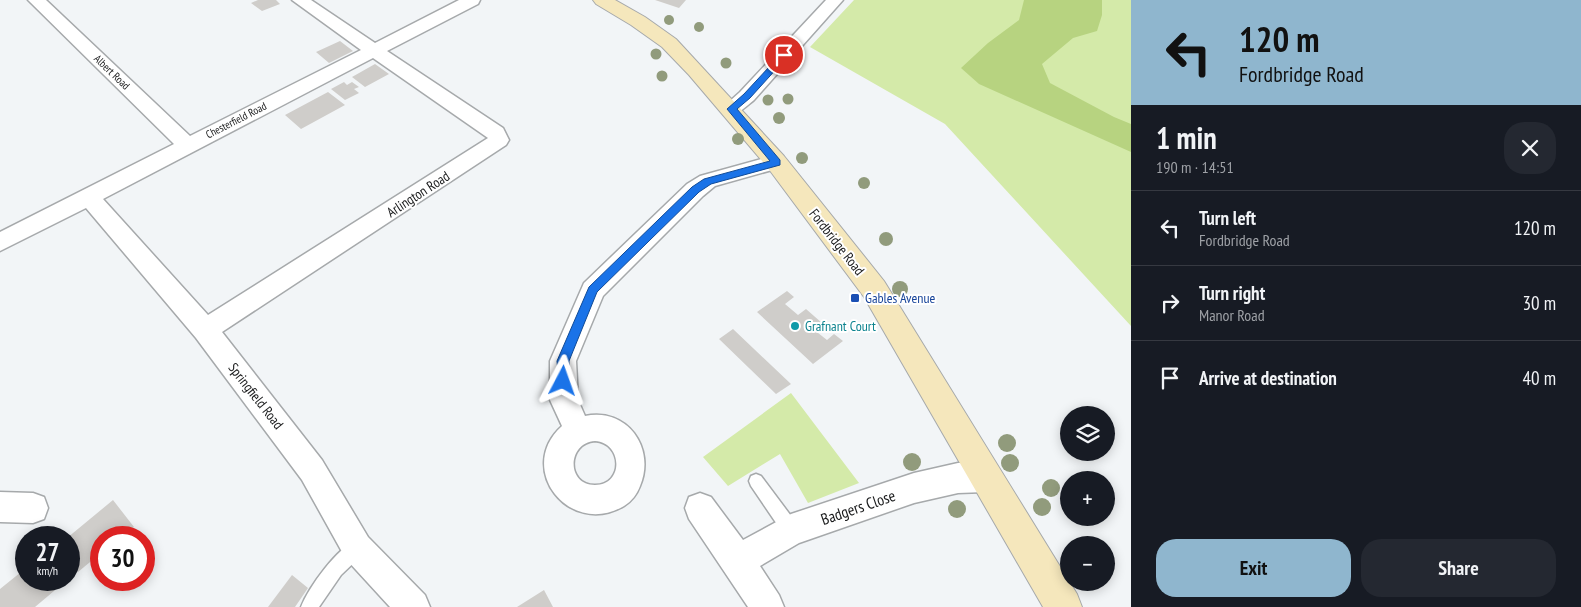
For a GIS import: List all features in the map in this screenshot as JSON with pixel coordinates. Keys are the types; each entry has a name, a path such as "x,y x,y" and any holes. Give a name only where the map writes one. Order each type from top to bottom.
{"main road":[{"name":"Fordbridge Road","path":"602,0 638,21 669,43 731,109 776,162 874,289 1064,607"}],"street":[{"name":"Albert Road","path":"36,0 188,145"},
{"path":"300,0 374,49"},
{"name":"Chesterfield Road","path":"0,242 472,0"},
{"path":"731,109 747,96 835,0"},
{"name":"Arlington Road","path":"205,330 499,140 496,133 374,49"},
{"path":"578,431 564,400 563,361 593,290 701,185 708,181 776,162"},
{"name":"Springfield Road","path":"89,197 205,330 312,470 357,548 410,606"},
{"name":"Badgers Close","path":"738,561 791,530 914,488 958,478 985,477"},
{"path":"0,507 33,508"},
{"path":"700,508 738,561 767,607"}],"lane":[{"path":"756,481 791,530"},
{"path":"309,607 335,570 357,548"}],"green space":[{"path":"854,0 1131,0 1131,326 945,124 810,47"},
{"path":"1024,0 1102,0 1102,15 1097,31 1073,38 1042,64 1050,83 1131,124 1131,152 979,84 961,68 988,43 1019,20"},
{"path":"791,393 859,483 808,503 780,454 728,486 703,457"}],"building":[{"path":"258,0 276,0 280,4 262,11 251,3"},
{"path":"655,0 686,0 679,8"},
{"path":"340,41 353,51 329,63 316,52"},
{"path":"375,64 389,74 365,87 352,77"},
{"path":"344,82 347,85 352,82 359,87 354,89 359,93 345,100 331,89"},
{"path":"328,92 345,105 301,129 285,115"},
{"name":"Grafnant Court","path":"787,291 794,297 785,304 798,315 806,309 822,323 813,329 827,340 834,334 843,341 813,364 757,312"},
{"path":"733,329 791,384 776,394 719,339"},
{"path":"113,500 133,526 90,526 90,562 80,570 80,527"},
{"path":"292,575 308,588 295,607 268,607"},
{"path":"15,577 15,591 54,591 35,607 0,607 0,589"},
{"path":"544,590 553,607 517,607"}],"place":[{"name":"Gables Avenue","path":"855,298"},
{"name":"Grafnant Court","path":"795,326"}],"route":[{"path":"563,381 563,361 593,290 695,190 708,181 761,168 776,162 731,109 747,96 784,55"}]}
